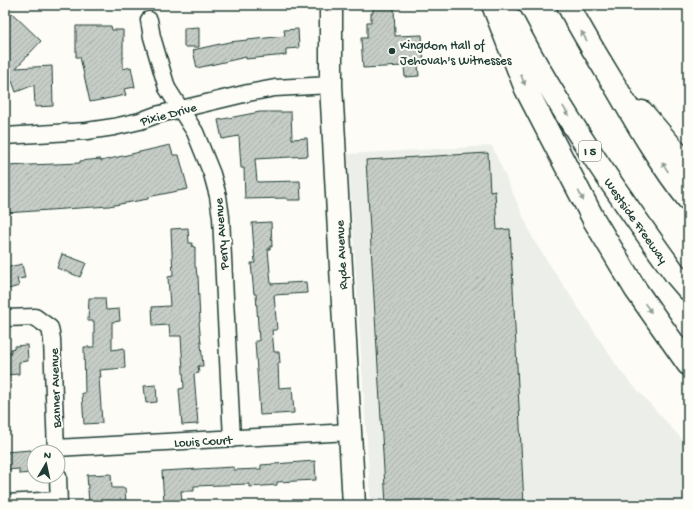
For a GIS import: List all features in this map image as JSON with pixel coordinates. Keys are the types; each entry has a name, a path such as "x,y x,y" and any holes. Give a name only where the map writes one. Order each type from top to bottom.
{"main road":[{"name":"Ryde Avenue","path":"331,5 331,85 354,505"},
{"path":"493,5 526,89 594,220 636,290 688,364"},
{"name":"Westside Freeway","path":"504,5 524,43 598,164 676,275 688,289"},
{"path":"568,5 581,30 649,144 688,199"},
{"path":"603,66 688,166"}],"street":[{"name":"Perry Avenue","path":"149,20 152,37 167,88 195,132 212,174 218,196 221,217 232,438"},
{"name":"Pixie Drive","path":"5,136 87,131 114,127 248,93 275,88 331,85"},
{"name":"Banner Avenue","path":"5,318 35,317 47,324 50,328 52,339 56,444"},
{"name":"Louis Court","path":"66,449 350,432"},
{"path":"5,503 59,503 58,484"}],"shaded area":[{"path":"492,146 534,241 621,372 688,446 688,505 371,505 348,154"}],"building":[{"name":"Kingdom Hall of Jehovah's Witnesses","path":"373,5 394,5 395,36 422,35 424,64 418,64 419,76 405,77 404,66 363,68 361,38 367,38 367,22 371,22"},
{"path":"12,13 41,41 16,68 52,66 53,106 35,107 34,85 16,92 5,62 5,21"},
{"path":"76,26 111,26 112,30 123,30 123,69 131,67 135,87 124,89 126,95 90,102 80,57 76,57"},
{"path":"199,27 199,47 184,47 184,28"},
{"path":"298,29 299,48 286,49 286,55 246,59 246,57 197,68 193,50 229,42 285,36 284,30"},
{"path":"260,112 291,112 292,139 307,138 308,156 255,159 257,182 300,181 301,200 287,200 287,198 245,199 244,168 241,168 239,136 222,139 218,120"},
{"path":"170,145 173,155 179,155 188,189 148,197 148,199 109,206 5,213 5,166 80,163 80,161 100,159 101,161"},
{"path":"488,153 490,192 495,191 497,230 510,229 524,505 386,505 366,160"},
{"path":"271,222 272,247 270,246 270,249 268,249 271,284 306,282 307,293 274,295 277,330 272,330 274,352 279,352 279,388 292,387 294,413 260,415 255,341 259,341 256,294 254,294 251,263 255,263 252,223"},
{"path":"188,228 189,243 192,243 193,247 195,247 195,267 198,276 199,322 203,366 198,366 199,373 194,374 198,424 182,425 179,389 184,388 181,336 170,336 169,325 153,326 152,307 170,306 168,277 173,276 171,229"},
{"path":"62,254 86,263 80,277 57,268"},
{"path":"22,264 25,278 17,279 19,286 5,290 5,268"},
{"path":"89,298 105,298 106,310 119,309 120,321 112,322 112,350 124,348 125,368 100,370 101,377 99,377 102,423 84,424 82,393 85,393 84,347 94,347 94,321 88,321"},
{"path":"27,345 28,361 19,362 19,374 5,375 5,352 11,352 11,349 15,348 15,346"},
{"path":"156,385 157,402 146,403 144,386"},
{"path":"26,450 26,474 19,474 19,469 5,470 5,452"},
{"path":"315,461 316,480 277,482 277,485 249,487 249,484 194,486 194,491 181,491 182,501 164,503 162,471 234,467 234,470 261,469 261,465"},
{"path":"111,474 112,488 125,488 126,503 89,504 87,475"}],"place":[{"name":"Kingdom Hall of Jehovah's Witnesses","path":"392,51"}]}
